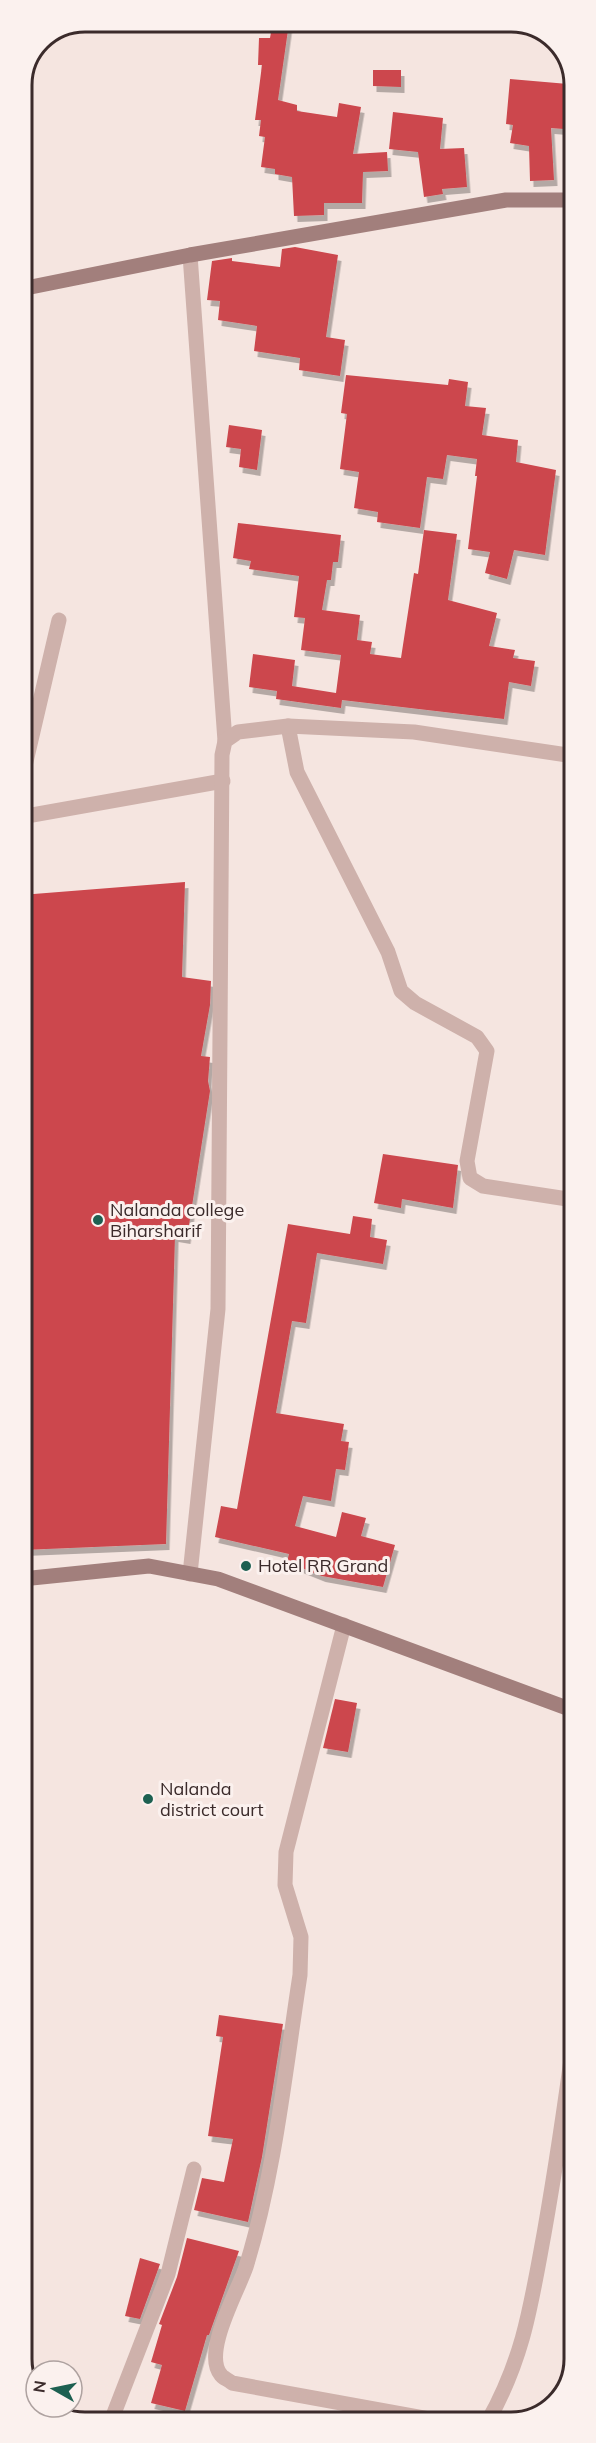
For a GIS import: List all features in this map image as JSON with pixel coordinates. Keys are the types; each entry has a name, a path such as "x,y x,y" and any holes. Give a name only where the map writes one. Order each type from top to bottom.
{"main road":[{"path":"32,287 190,255 506,200 564,200"},
{"path":"32,1578 149,1566 218,1579 564,1707"}],"street":[{"path":"190,255 225,741 218,1309 190,1574"},
{"path":"32,736 59,621"},
{"path":"225,741 238,732 288,726 414,732 564,754"},
{"path":"288,726 297,771 388,952 400,991 415,1003 477,1037 488,1051 467,1161 470,1178 483,1186 564,1198"},
{"path":"32,815 223,781"},
{"path":"344,1625 327,1684 286,1852 285,1884 301,1937 300,1975 264,2206 245,2270 216,2342 215,2364 220,2374 232,2382 391,2412"},
{"path":"493,2412 501,2397 526,2331 551,2194 564,2105"},
{"path":"115,2411 168,2274 194,2169"}],"building":[{"path":"271,32 288,32 278,100 297,105 297,111 337,117 339,103 361,107 353,154 387,152 388,171 363,172 362,203 324,203 324,215 294,216 292,177 275,174 275,169 261,167 265,137 259,136 261,120 255,120 262,65 258,65 259,38 270,38"},
{"path":"373,70 401,70 401,87 373,86"},
{"path":"510,79 564,84 564,129 551,128 554,180 530,181 529,146 510,143 513,125 506,124"},
{"path":"393,112 443,118 440,149 464,148 467,187 442,189 443,194 424,197 418,152 389,149"},
{"path":"295,247 338,255 326,337 345,340 340,376 299,370 300,358 254,351 257,326 218,320 220,301 207,300 212,261 232,258 232,261 280,267 282,249"},
{"path":"346,375 448,385 449,379 468,382 465,406 486,408 482,435 518,440 516,462 556,470 545,555 514,550 507,579 485,573 490,552 468,549 477,459 447,455 443,479 427,477 420,528 377,522 378,512 354,508 359,472 340,469 347,414 341,413"},
{"path":"229,425 262,430 257,470 239,467 241,449 226,447"},
{"path":"238,523 341,535 338,562 333,562 331,580 327,580 322,610 360,615 357,640 372,642 370,654 401,658 414,573 418,574 424,530 457,534 448,600 497,613 489,646 515,650 513,658 535,661 531,686 509,682 504,719 342,700 341,708 276,699 277,691 249,687 253,654 295,660 292,686 336,693 341,655 301,650 305,618 294,617 299,576 249,569 251,561 233,558"},
{"name":"Nalanda college Biharsharif","path":"185,882 182,977 211,981 210,1005 201,1056 210,1057 208,1081 210,1091 187,1238 175,1236 166,1544 32,1550 32,894"},
{"path":"383,1154 458,1165 453,1208 402,1199 401,1208 374,1203"},
{"path":"353,1216 372,1219 370,1237 387,1240 383,1264 317,1253 306,1323 292,1321 276,1413 344,1424 341,1441 349,1442 345,1470 336,1469 331,1501 303,1496 295,1526 336,1537 342,1512 366,1518 361,1536 395,1545 383,1587 322,1576 287,1562 289,1554 215,1537 221,1506 237,1509 288,1224 350,1234"},
{"path":"335,1699 357,1703 348,1752 323,1748"},
{"path":"219,2015 283,2024 262,2157 248,2222 194,2210 202,2178 224,2182 233,2139 208,2136 223,2037 216,2036"},
{"path":"187,2238 239,2251 209,2335 207,2335 185,2411 151,2403 162,2365 151,2362 162,2325 159,2324 177,2277"},
{"path":"140,2258 160,2264 140,2319 125,2316"}],"place":[{"name":"Nalanda college Biharsharif","path":"98,1220"},
{"name":"Hotel RR Grand","path":"246,1566"},
{"name":"Nalanda district court","path":"148,1799"}]}
